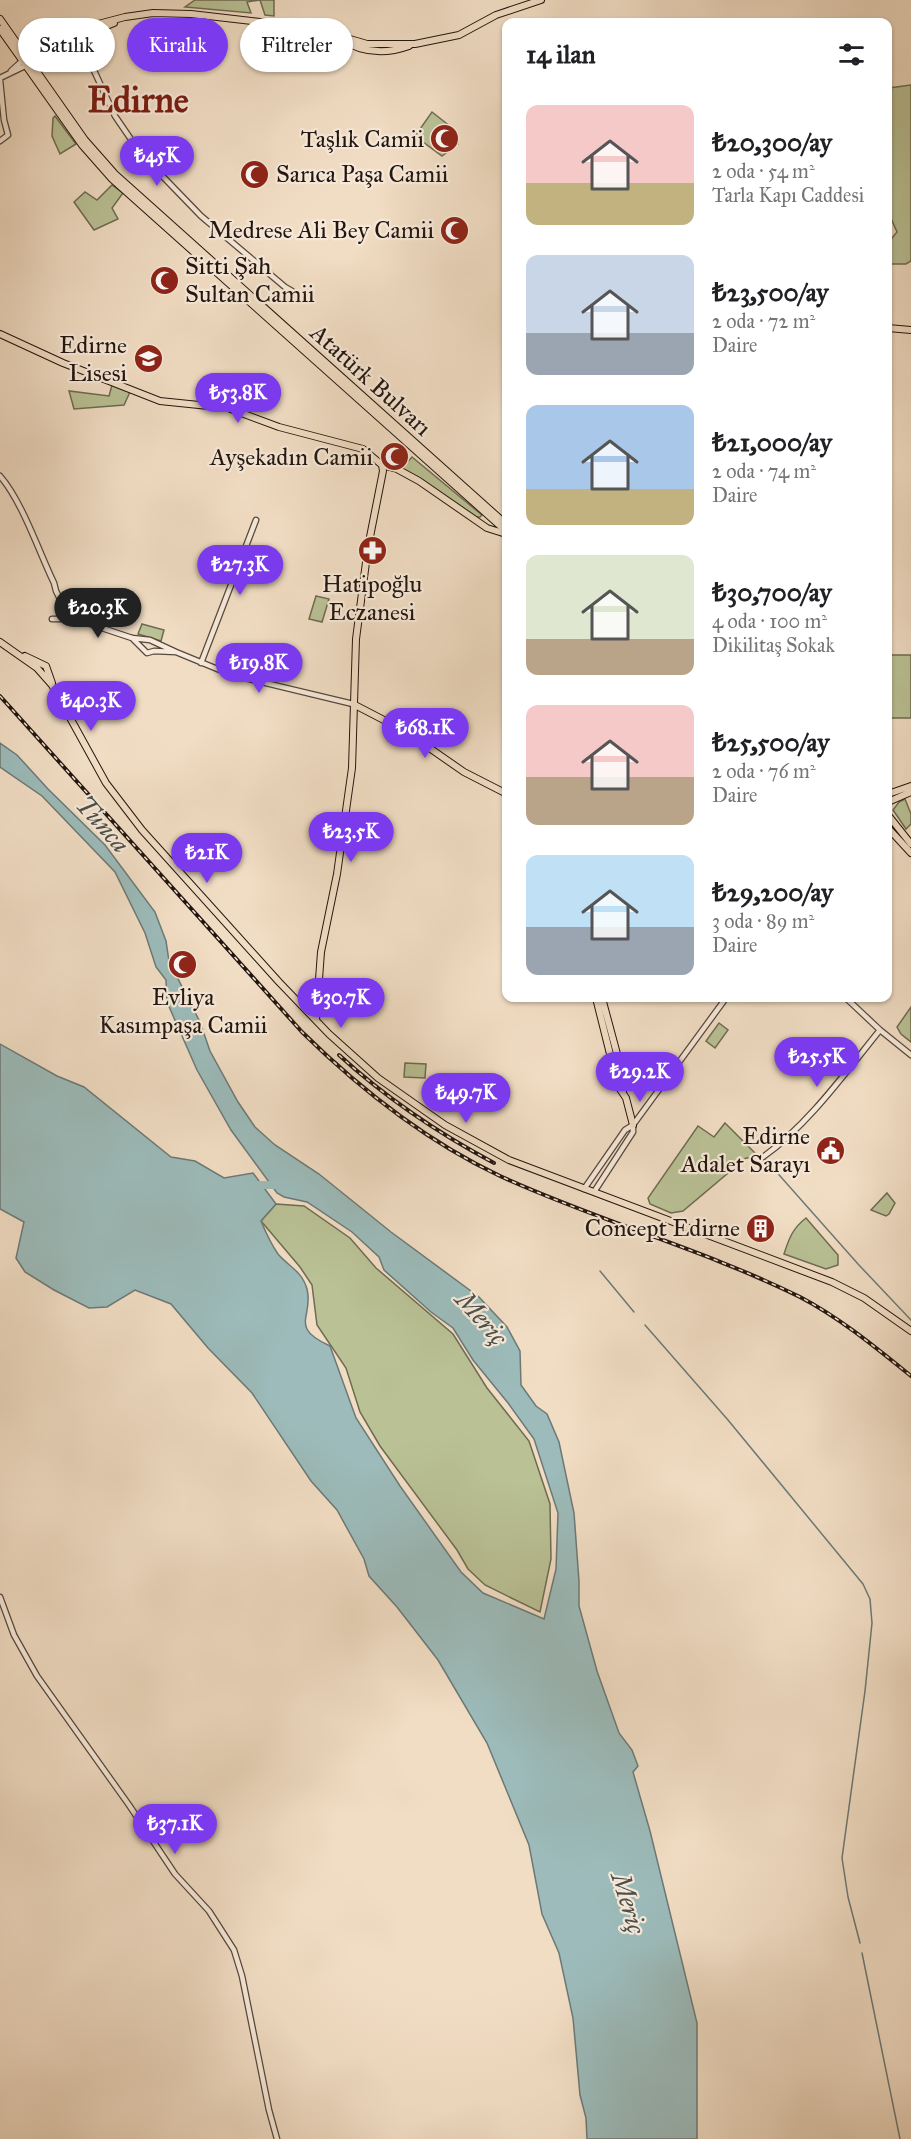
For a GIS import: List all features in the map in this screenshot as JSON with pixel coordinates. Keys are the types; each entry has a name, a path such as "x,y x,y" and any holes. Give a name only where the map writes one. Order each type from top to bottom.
{"main road":[{"path":"115,20 159,13 191,14 309,28 367,44 415,44 459,34 491,18 541,0"},
{"name":"Atatürk Bulvarı","path":"0,18 18,47"},
{"name":"Atatürk Bulvarı","path":"0,29 18,51"},
{"name":"Atatürk Bulvarı","path":"34,72 90,147 122,182 502,521"},
{"name":"Atatürk Bulvarı","path":"34,72 82,145 112,179 502,529"},
{"path":"892,328 911,330"},
{"path":"0,334 63,363 160,401 228,408 279,428 363,449 382,465 397,469 419,482 487,528 502,532"},
{"path":"316,1020 322,944 337,874 352,768 356,639 368,547 383,471 382,465"},
{"path":"0,642 41,667 116,798 142,830 272,974 350,1054 378,1078 445,1125 509,1160 848,1290 864,1298 911,1331"},
{"path":"353,704 405,731 464,772 502,791"},
{"path":"892,793 911,786"},
{"path":"892,800 911,792"},
{"path":"892,820 911,844"},
{"path":"892,832 911,853"},
{"path":"597,1002 618,1086 626,1098 633,1125"},
{"path":"603,1002 620,1065 624,1086 622,1093"}],"street":[{"path":"0,141 8,135 0,79 18,68"},
{"path":"9,73 18,69"},
{"path":"94,72 117,121 141,154 201,216 292,291"},
{"path":"0,105 3,112"},
{"path":"0,477 8,486 25,519 70,619"},
{"path":"201,663 256,520"},
{"path":"52,620 70,619 132,638 148,639 232,675 353,704"},
{"path":"132,638 147,653 176,652"},
{"path":"142,649 143,643 148,639"},
{"path":"154,641 156,646 154,651"},
{"path":"584,1189 625,1130 633,1125 723,1002"},
{"path":"850,1002 911,1055"},
{"path":"763,1157 782,1144 880,1030"},
{"path":"594,1192 633,1132 633,1125"},
{"path":"0,1597 14,1635 37,1676 175,1874 209,1911 234,1950 242,1976 268,2110 277,2139"}],"green space":[{"path":"195,0 260,0 247,2 251,13 185,7"},
{"path":"260,0 274,0 274,16 265,15"},
{"path":"911,85 911,261 906,264 892,264 892,238 897,232 892,221 892,88"},
{"path":"432,112 456,131 458,144 442,156 415,136"},
{"path":"55,116 76,144 60,154 52,136"},
{"path":"112,185 123,193 112,208 118,219 94,230 74,202 85,192 97,200"},
{"path":"112,385 130,392 124,405 74,409 69,391 109,396"},
{"path":"412,457 482,515 476,517 401,469"},
{"path":"316,596 329,599 322,622 309,619"},
{"path":"142,624 164,630 161,641 138,634"},
{"path":"892,655 911,655 911,718 892,718"},
{"path":"905,799 911,814 911,824 906,829 893,810 899,802"},
{"path":"911,1007 911,1042 901,1034 897,1027"},
{"path":"719,1023 728,1030 715,1048 706,1041"},
{"path":"405,1063 426,1064 425,1078 404,1077"},
{"path":"725,1123 755,1153 754,1158 746,1158 683,1211 671,1213 650,1204 648,1198 698,1126 714,1137"},
{"path":"887,1193 895,1203 889,1214 886,1216 871,1210"},
{"path":"276,1204 304,1206 350,1238 376,1268 453,1334 487,1388 529,1441 550,1504 551,1559 540,1612 485,1585 468,1569 457,1550 380,1446 360,1412 346,1368 317,1325 312,1285 300,1267 261,1221"},
{"path":"806,1218 838,1255 838,1265 826,1269 784,1254 792,1234"}],"water":[{"path":"0,743 17,755 105,845 155,912 166,941 169,961 200,1022 210,1051 238,1102 255,1127 275,1145 319,1174 391,1232 479,1297 507,1327 520,1351 521,1385 536,1406 547,1414 559,1442 574,1513 579,1606 597,1671 619,1733 632,1750 638,1766 633,1772 650,1831 697,2023 697,2139 587,2139 586,2118 580,2095 573,2018 559,1953 542,1914 529,1845 487,1743 438,1660 397,1607 369,1576 364,1559 337,1510 311,1481 252,1393 208,1348 171,1304 135,1290 107,1307 89,1308 25,1272 16,1258 24,1222 0,1209 0,1044 57,1076 84,1087 171,1157 195,1161 224,1178 253,1173 276,1204 261,1221 267,1234 278,1254 305,1283 308,1299 306,1327 317,1339 330,1346 356,1418 400,1486 461,1572 483,1593 544,1619 556,1569 558,1513 534,1439 473,1360 453,1328 431,1312 384,1270 379,1257 352,1232 307,1202 284,1197 277,1193 231,1130 197,1070 167,1002 166,980 156,967 145,933 115,872 42,796 0,767"}],"waterway":[{"path":"765,1159 911,1320"},
{"name":"Meriç","path":"251,1185 283,1185"},
{"path":"600,1271 634,1312"},
{"path":"645,1325 728,1420 863,1584 870,1599 872,1623 865,1691 842,1858 848,1897 860,1943"},
{"path":"862,1953 900,2139"}],"railway":[{"path":"0,696 302,1032 347,1074 395,1112 446,1147 500,1176 726,1264 800,1297 843,1324 911,1376"},
{"path":"339,1055 413,1114 494,1163"}],"place":[{"name":"Taşlık Camii","path":"445,139"},
{"name":"Sarıca Paşa Camii","path":"255,174"},
{"name":"Medrese Ali Bey Camii","path":"455,230"},
{"name":"Sitti Şah Sultan Camii","path":"164,280"},
{"name":"Edirne Lisesi","path":"148,359"},
{"name":"Ayşekadın Camii","path":"394,457"},
{"name":"Hatipoğlu Eczanesi","path":"372,551"},
{"name":"Evliya Kasımpaşa Camii","path":"183,964"},
{"name":"Edirne Adalet Sarayı","path":"831,1150"},
{"name":"Concept Edirne","path":"761,1228"}],"district":[{"name":"Edirne","path":"138,99"}],"water label":[{"name":"Tunca","path":"103,824"}]}
